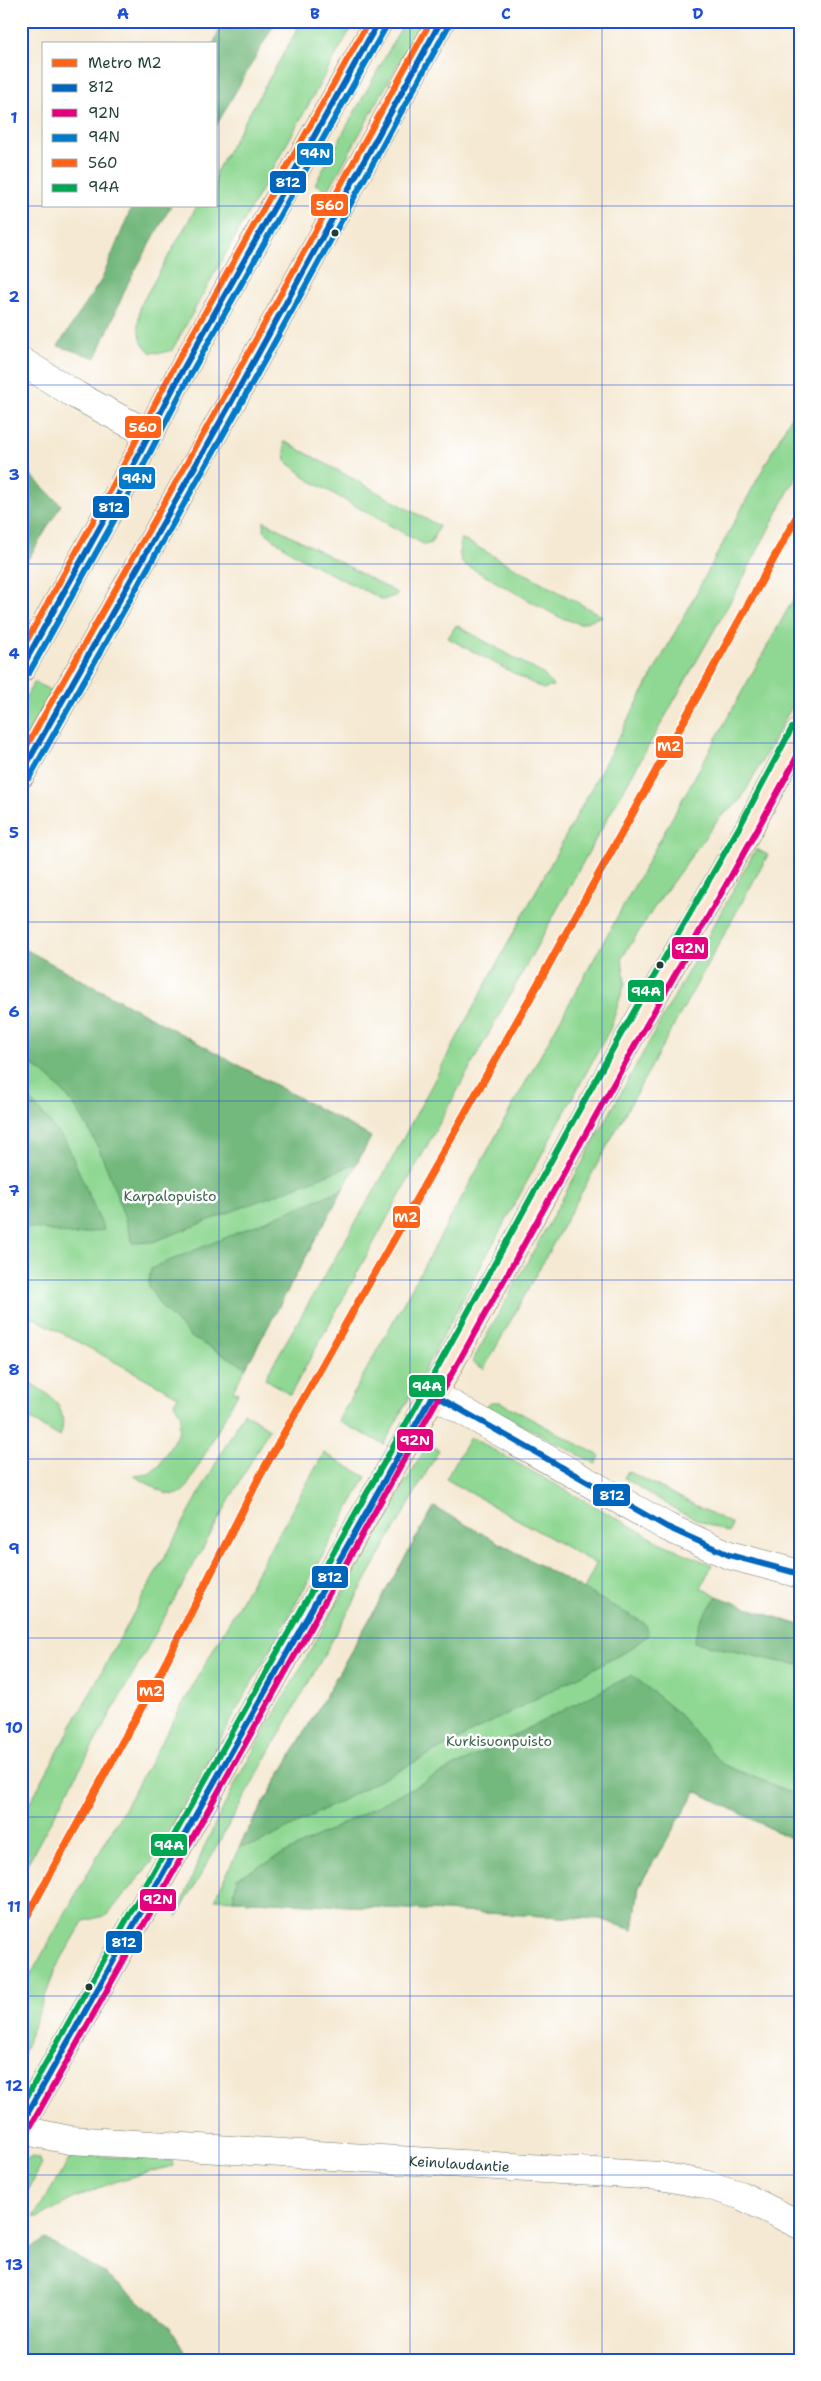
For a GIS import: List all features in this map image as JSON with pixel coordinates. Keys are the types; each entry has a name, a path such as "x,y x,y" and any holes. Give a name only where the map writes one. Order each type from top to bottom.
{"main road":[{"path":"21,669 118,495 181,373 379,21"},
{"path":"21,774 241,384 441,21"}],"street":[{"path":"21,361 76,395 149,434"},
{"path":"21,2124 433,1394 624,1047 749,828 800,732"},
{"path":"433,1394 667,1527 729,1555 800,1574"},
{"name":"Keinulaudantie","path":"21,2130 70,2140 660,2176 704,2184 740,2195 800,2225"}],"green space":[{"path":"224,21 276,21 218,122 218,42 214,42"},
{"path":"302,21 355,21 172,350 161,353 150,352 142,343 138,326 140,306 196,208 218,208 218,168"},
{"path":"405,21 422,21 328,191 315,184"},
{"path":"131,208 170,208 128,283 96,358 58,346 102,279"},
{"path":"800,400 800,469 739,586 593,844 290,1395 265,1378 385,1172"},
{"path":"284,441 439,526 431,543 425,545 309,480 286,461"},
{"path":"21,465 61,505 23,568 21,568"},
{"path":"264,521 397,593 397,595 383,600 321,569 277,542 264,531"},
{"path":"461,538 602,616 580,624 559,617 462,563 459,553"},
{"path":"800,587 800,692 740,801 719,818 657,903 622,958 625,983 610,1029 384,1444 338,1421"},
{"path":"456,625 543,674 553,686 543,689 448,638"},
{"path":"34,682 52,691 21,747 21,706"},
{"path":"756,849 768,855 484,1369 472,1362"},
{"name":"Karpalopuisto","path":"21,947 371,1137 233,1391 238,1393 187,1487 177,1494 165,1493 134,1476 149,1474 159,1466 179,1431 181,1415 174,1403 178,1396 21,1311"},
{"path":"21,947 371,1137 357,1163 153,1242 133,1243 105,1164 94,1139 80,1115 64,1093 45,1074 21,1058"},
{"path":"21,1089 66,1142 104,1230 75,1235 21,1226"},
{"path":"343,1189 246,1367 191,1337 162,1308 148,1285 151,1269 159,1265"},
{"path":"21,1378 39,1388 54,1400 62,1416 63,1426 60,1437 21,1414"},
{"path":"491,1402 500,1402 600,1456 596,1464 486,1406"},
{"path":"244,1412 269,1429 21,1875 21,1819"},
{"name":"Kurkisuonpuisto","path":"470,1437 663,1544 712,1565 701,1588 725,1600 800,1625 800,1843 696,1791 639,1886 633,1930 601,1919 215,1899 244,1837 434,1507 584,1590 596,1564 446,1479"},
{"path":"428,1443 439,1450 177,1917 204,1847 238,1778"},
{"path":"324,1453 366,1477 152,1862 107,1915 84,1921 57,1966 21,2058 21,1992"},
{"path":"628,1471 732,1524 729,1533 680,1512 624,1478"},
{"path":"434,1507 646,1624 648,1635 629,1650 260,1843 239,1847"},
{"path":"717,1596 783,1621 800,1625 800,1664 781,1662 694,1642 699,1623"},
{"path":"632,1675 680,1715 722,1764 800,1796 800,1843 696,1791 639,1886 633,1930 601,1919 233,1900 237,1878"},
{"path":"72,2155 172,2160 173,2166 104,2186 88,2192 40,2217 34,2217"},
{"path":"33,2157 39,2159 41,2166 21,2204 21,2162"},
{"path":"46,2239 104,2273 170,2326 190,2360 21,2360 21,2254"}],"metro line":[{"name":"M2","path":"21,1927 162,1670 261,1474 533,993 800,511"}],"transit line":[{"name":"560","path":"21,651 110,491 173,369 369,21"},
{"name":"812","path":"21,669 118,495 181,373 379,21"},
{"name":"560","path":"21,756 224,397 431,21"},
{"name":"812","path":"21,774 232,401 441,21"},
{"name":"94N","path":"29,673 126,499 189,377 387,25"},
{"name":"94N","path":"29,778 240,405 449,25"},
{"name":"94A","path":"21,2107 425,1390 616,1043 741,824 792,728"},
{"name":"92N","path":"29,2129 800,751"},
{"name":"812","path":"433,1394 667,1527 729,1555 800,1574"},
{"name":"812","path":"21,2125 433,1394"}]}
